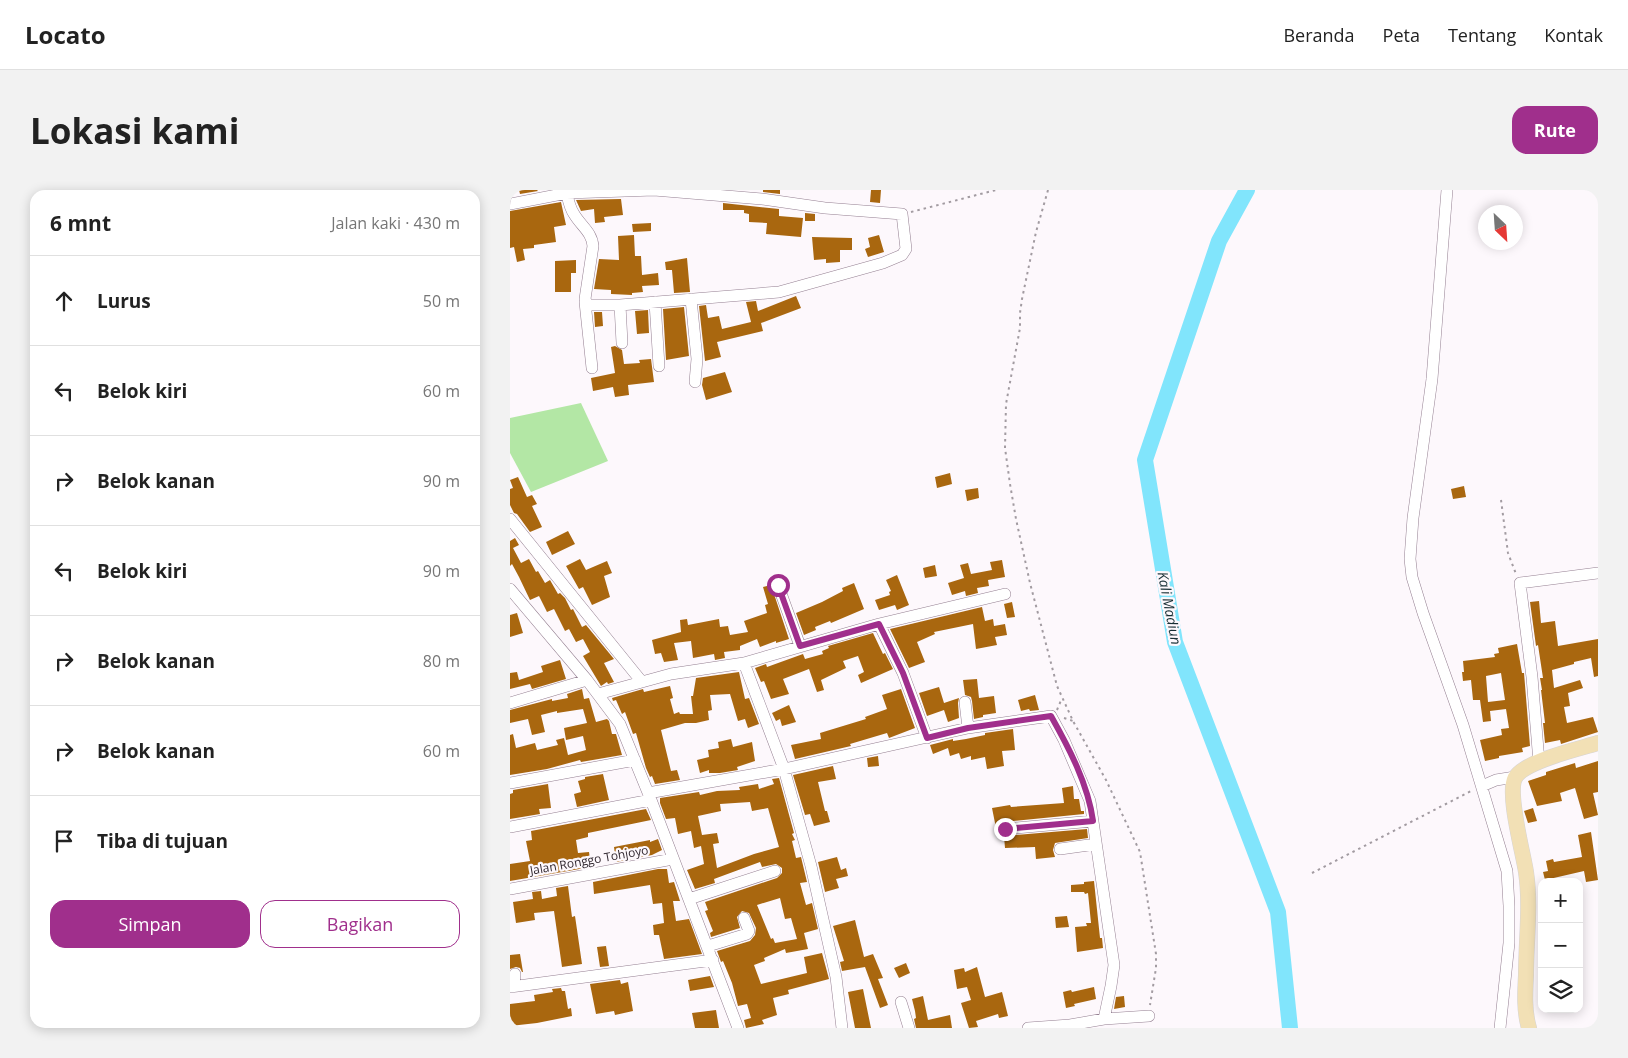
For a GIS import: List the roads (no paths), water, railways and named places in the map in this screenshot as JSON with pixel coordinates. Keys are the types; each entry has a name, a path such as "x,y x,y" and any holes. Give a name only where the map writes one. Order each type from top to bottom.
{"main road":[{"path":"1528,1028 1525,997 1526,875 1512,786 1515,777 1526,767 1598,744"}],"street":[{"path":"510,204 566,192 654,190 762,195 825,208 902,214 906,249 902,254 883,263 779,292 620,305 590,305 586,302"},
{"path":"1447,190 1432,379 1413,518 1410,559 1412,577 1423,613 1463,725 1507,871 1510,906 1509,943 1500,1028"},
{"path":"566,192 572,212 592,238 593,246 586,302 592,368"},
{"path":"691,299 697,359 695,382"},
{"path":"655,302 659,366"},
{"path":"620,305 622,343"},
{"path":"510,520 642,682"},
{"path":"1539,762 1532,677 1520,583 1598,573"},
{"path":"778,585 800,646"},
{"path":"510,589 587,680 620,724 650,796 738,1028"},
{"path":"598,694 671,674 744,663 879,624 1005,594"},
{"path":"879,624 903,673 927,738"},
{"path":"744,663 784,769 811,866 830,945 842,1028"},
{"path":"510,703 587,680"},
{"path":"965,702 968,728"},
{"path":"510,827 968,728 1051,716 1064,740 1090,801 1114,965 1104,1018"},
{"path":"510,783 635,760"},
{"path":"1482,786 1496,780 1515,777"},
{"path":"1005,829 1093,821"},
{"path":"1060,849 1096,844"},
{"name":"Jalan Ronggo Tohjoyo","path":"510,889 673,859"},
{"path":"689,899 775,871"},
{"path":"708,946 747,934 749,931 744,918"},
{"path":"515,974 512,987 713,960"},
{"path":"902,1002 909,1028"},
{"path":"1028,1028 1070,1025 1104,1018 1149,1016"}],"waterway":[{"name":"Kali Madiun","path":"1247,190 1219,241 1145,460 1175,642 1278,912 1290,1028"}]}
